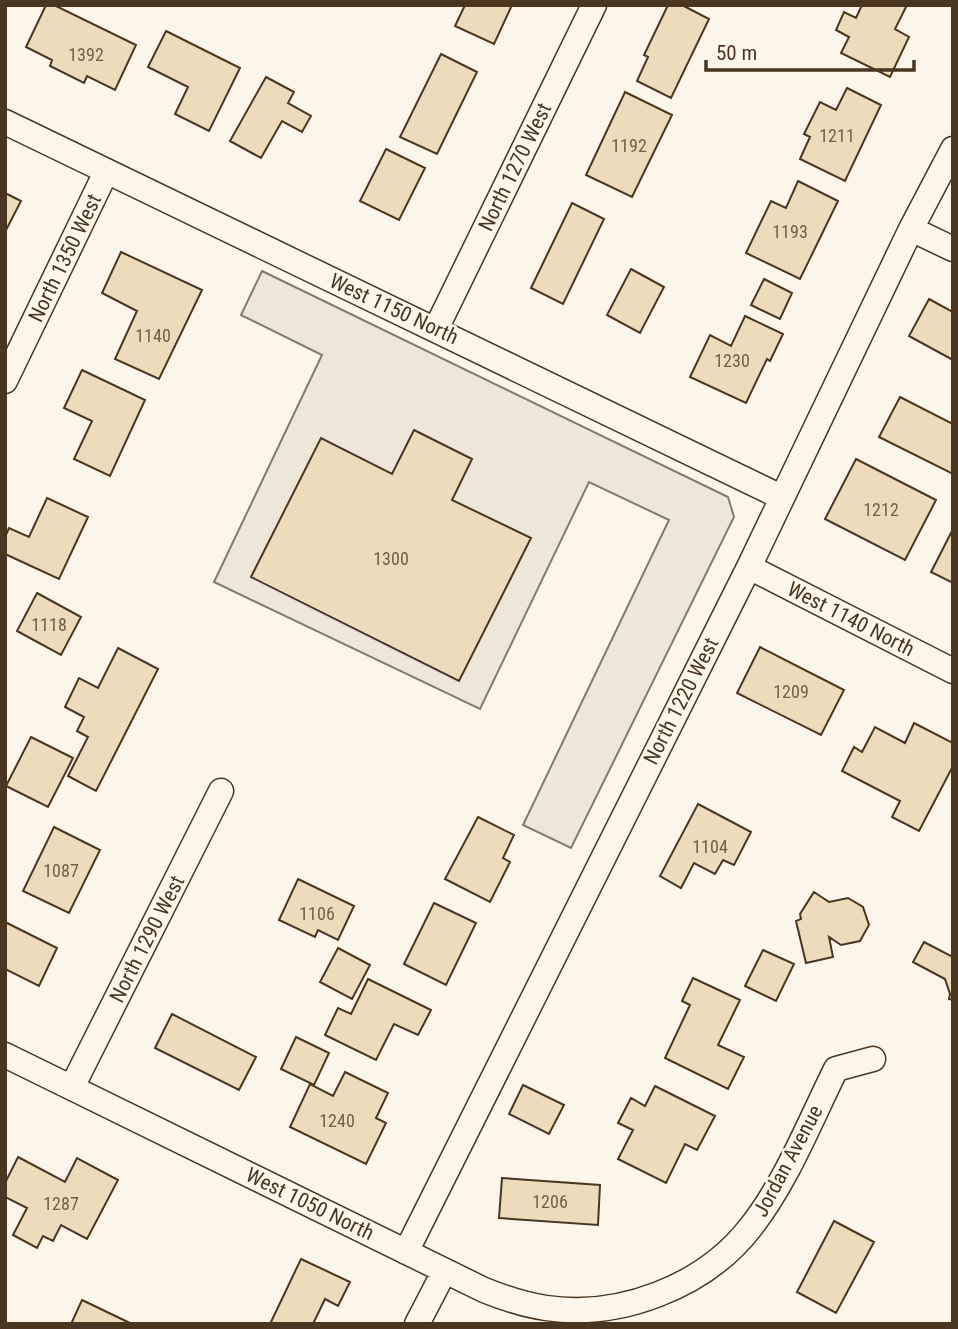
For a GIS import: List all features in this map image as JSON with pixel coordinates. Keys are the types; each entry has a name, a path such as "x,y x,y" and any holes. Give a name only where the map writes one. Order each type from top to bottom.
{"street":[{"name":"North 1270 West","path":"436,329 594,5"},
{"name":"West 1150 North","path":"5,122 781,497"},
{"name":"North 1220 West","path":"406,1252 749,567 911,229 953,149"},
{"name":"North 1350 West","path":"5,381 106,172"},
{"path":"911,229 953,248"},
{"name":"West 1140 North","path":"749,567 953,671"},
{"name":"North 1290 West","path":"72,1087 221,791"},
{"name":"West 1050 North","path":"5,1055 444,1272 502,1297 545,1308 602,1309 625,1303"},
{"name":"Jordan Avenue","path":"625,1303 645,1299 675,1287 727,1253 749,1230 771,1199 836,1069 873,1059"},
{"path":"417,1324 444,1272"}],"shaded area":[{"path":"262,271 728,497 734,517 571,848 523,825 669,520 589,482 480,709 214,582 322,355 241,315"}],"building":[{"path":"46,5 54,5 136,45 115,90 87,76 84,83 50,66 52,60 26,47"},
{"path":"465,5 512,5 494,44 455,26"},
{"path":"668,5 682,5 709,19 671,98 637,81 648,57 644,55"},
{"path":"862,5 907,5 895,29 909,37 890,77 841,53 849,37 836,30 844,12 856,18"},
{"path":"166,31 240,68 209,131 175,114 188,87 148,67"},
{"path":"441,54 477,72 437,154 400,137"},
{"path":"266,77 294,92 288,103 311,116 302,132 282,121 261,158 230,141"},
{"path":"847,88 881,105 845,181 800,159 810,137 804,134 820,102 836,110"},
{"path":"625,92 672,115 632,197 586,175"},
{"path":"386,149 425,168 399,220 360,201"},
{"path":"798,181 838,201 800,279 746,253 771,201 786,208"},
{"path":"5,193 21,201 5,232"},
{"path":"572,203 604,219 563,304 531,288"},
{"path":"121,252 202,290 159,379 115,359 137,311 102,293"},
{"path":"631,269 664,287 640,333 607,315"},
{"path":"764,279 792,293 780,319 751,305"},
{"path":"929,299 953,312 953,360 909,336"},
{"path":"745,316 783,334 770,361 767,359 746,403 690,377 710,335 731,346"},
{"path":"82,370 145,400 110,476 74,459 92,421 64,408"},
{"path":"900,397 953,424 953,474 879,437"},
{"path":"414,430 472,459 452,500 531,538 459,681 251,577 321,438 392,474"},
{"path":"856,459 936,500 905,560 825,519"},
{"path":"47,498 88,517 59,579 5,554 5,537 9,528 29,537"},
{"path":"953,532 953,583 931,572"},
{"path":"37,593 81,617 61,655 17,631"},
{"path":"760,647 844,690 821,735 737,693"},
{"path":"118,648 158,669 96,791 68,776 88,737 77,731 84,717 65,707 79,678 98,688"},
{"path":"914,723 953,743 953,766 919,831 892,817 900,801 842,771 854,747 862,752 875,727 905,743"},
{"path":"31,737 73,758 48,807 6,786"},
{"path":"698,804 751,832 734,865 723,860 715,874 694,863 681,888 660,876"},
{"path":"478,817 514,835 503,858 510,862 490,902 445,879"},
{"path":"54,827 100,850 69,913 23,891"},
{"path":"298,879 354,906 338,940 318,930 315,937 279,920"},
{"path":"814,892 829,902 848,898 863,907 869,925 860,941 841,945 829,937 833,957 806,963 796,921 801,919 800,914"},
{"path":"434,903 476,923 446,985 404,964"},
{"path":"5,922 57,948 39,986 5,969"},
{"path":"924,942 953,957 953,1000 949,999 945,979 913,962"},
{"path":"338,948 370,965 352,999 320,982"},
{"path":"763,950 794,964 776,1001 745,986"},
{"path":"693,978 740,1000 718,1045 744,1057 728,1089 665,1058 690,1005 682,1001"},
{"path":"368,979 431,1010 418,1035 394,1024 376,1060 325,1035 338,1008 351,1014"},
{"path":"172,1014 256,1057 239,1090 155,1048"},
{"path":"296,1037 329,1053 314,1085 281,1069"},
{"path":"345,1072 388,1093 376,1118 386,1123 366,1164 290,1127 310,1084 333,1096"},
{"path":"523,1085 564,1105 549,1134 509,1114"},
{"path":"655,1086 715,1116 697,1150 685,1144 666,1183 618,1159 633,1130 618,1123 631,1098 645,1106"},
{"path":"18,1157 65,1182 77,1158 118,1180 87,1239 61,1225 53,1241 43,1236 37,1248 13,1235 27,1208 5,1197 5,1183"},
{"path":"502,1178 600,1185 598,1225 499,1218"},
{"path":"834,1221 874,1242 836,1313 797,1292"},
{"path":"301,1259 350,1282 338,1306 325,1299 313,1324 270,1324"},
{"path":"82,1300 132,1324 71,1324"}]}
